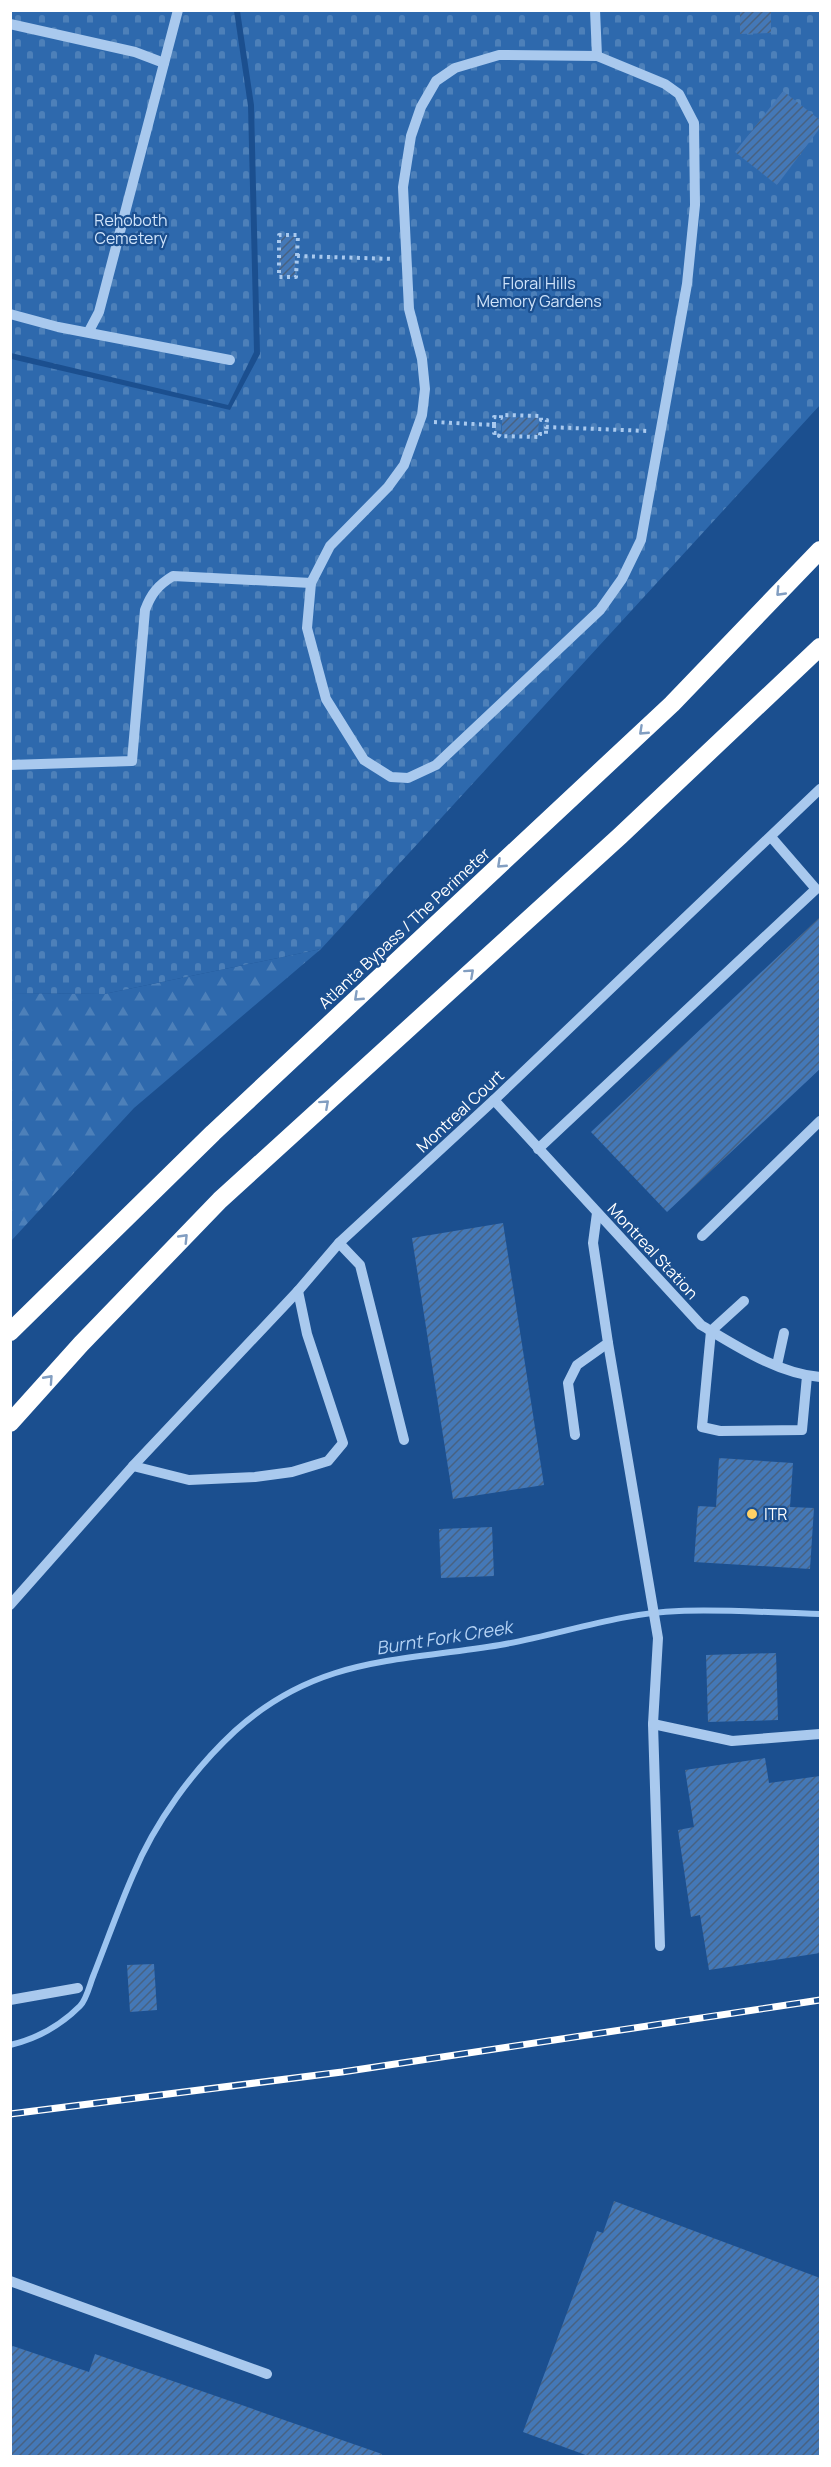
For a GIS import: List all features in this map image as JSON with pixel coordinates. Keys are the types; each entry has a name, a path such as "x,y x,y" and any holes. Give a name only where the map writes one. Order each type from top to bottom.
{"highway":[{"name":"Atlanta Bypass / The Perimeter","path":"10,1332 213,1133 672,704 819,551"},
{"path":"10,1423 81,1344 220,1200 620,836 803,666 820,647"}],"street":[{"path":"89,331 99,312 178,10"},
{"path":"595,10 597,56"},
{"path":"10,24 135,52 164,63"},
{"path":"499,55 597,56 665,84 679,94 694,123 695,205 687,284 641,540 621,579 600,610 436,765 408,778 391,777 364,760 326,699 308,628 311,583 330,546 388,487 404,465 420,421 425,389 422,359 409,309 403,187 411,136 421,107 436,81 455,68 499,55"},
{"path":"10,314 58,327 89,331 230,360"},
{"path":"10,765 132,761 145,610 150,597 160,584 173,576 311,583"},
{"name":"Montreal Court","path":"10,1605 133,1466 298,1292 339,1243 494,1101 820,789"},
{"path":"538,1149 818,892 771,837"},
{"name":"Montreal Station","path":"494,1101 693,1316 711,1331 741,1349 807,1376 820,1377"},
{"path":"702,1236 820,1121"},
{"path":"597,1213 592,1243 657,1631 653,1724 660,1946"},
{"path":"339,1243 360,1265 404,1440"},
{"path":"133,1466 189,1480 292,1472 328,1461 343,1443 307,1334 298,1292"},
{"path":"744,1302 711,1331 702,1427 720,1431 802,1430 807,1376"},
{"path":"777,1365 784,1333"},
{"path":"575,1435 568,1383 577,1365 608,1343"},
{"path":"653,1724 732,1741 820,1734"},
{"path":"10,2000 78,1988"},
{"path":"10,2281 267,2374"}],"path":[{"path":"279,235 298,235 297,256 296,277 279,277 279,235"},
{"path":"297,256 406,260"},
{"path":"501,415 541,416 541,420 547,420 546,427 546,434 540,434 540,437 499,436 500,433 494,433 494,417 501,418 501,415"},
{"path":"420,421 494,425"},
{"path":"546,427 660,431"}],"green space":[{"name":"Rehoboth Cemetery","path":"11,11 234,11 248,106 254,352 228,405 11,353"},
{"name":"Floral Hills Memory Gardens","path":"240,11 820,11 820,405 321,949 104,994 11,993 11,359 230,410 260,354 254,105"},
{"path":"321,949 134,1108 11,1241 11,993 104,994"}],"building":[{"path":"740,10 771,10 771,33 740,34"},
{"path":"783,91 820,120 820,128 777,185 735,152"},
{"path":"280,235 295,236 295,277 279,276"},
{"path":"502,417 539,418 538,435 502,434"},
{"path":"820,917 820,1069 667,1212 591,1132"},
{"path":"503,1223 544,1485 453,1499 412,1238"},
{"path":"719,1458 793,1463 790,1507 814,1508 810,1569 694,1562 698,1506 716,1507"},
{"path":"492,1527 494,1576 441,1578 439,1529"},
{"path":"776,1653 778,1720 708,1722 706,1655"},
{"path":"765,1758 769,1783 820,1776 820,1953 709,1970 700,1915 691,1917 678,1830 694,1827 685,1770"},
{"path":"154,1964 157,2010 130,2012 127,1965"},
{"path":"614,2201 820,2278 820,2457 591,2457 523,2432 597,2231 603,2233"},
{"path":"10,2345 89,2372 95,2354 382,2454 381,2457 10,2457"}],"waterway":[{"name":"Burnt Fork Creek","path":"10,2045 48,2030 73,2013 82,2003 142,1855 176,1798 204,1762 235,1731 266,1706 297,1688 328,1675 360,1666 522,1641 634,1616 697,1611 820,1614"}],"railway":[{"path":"10,2114 342,2072 820,2000"}],"place":[{"name":"ITR","path":"752,1514"}]}
